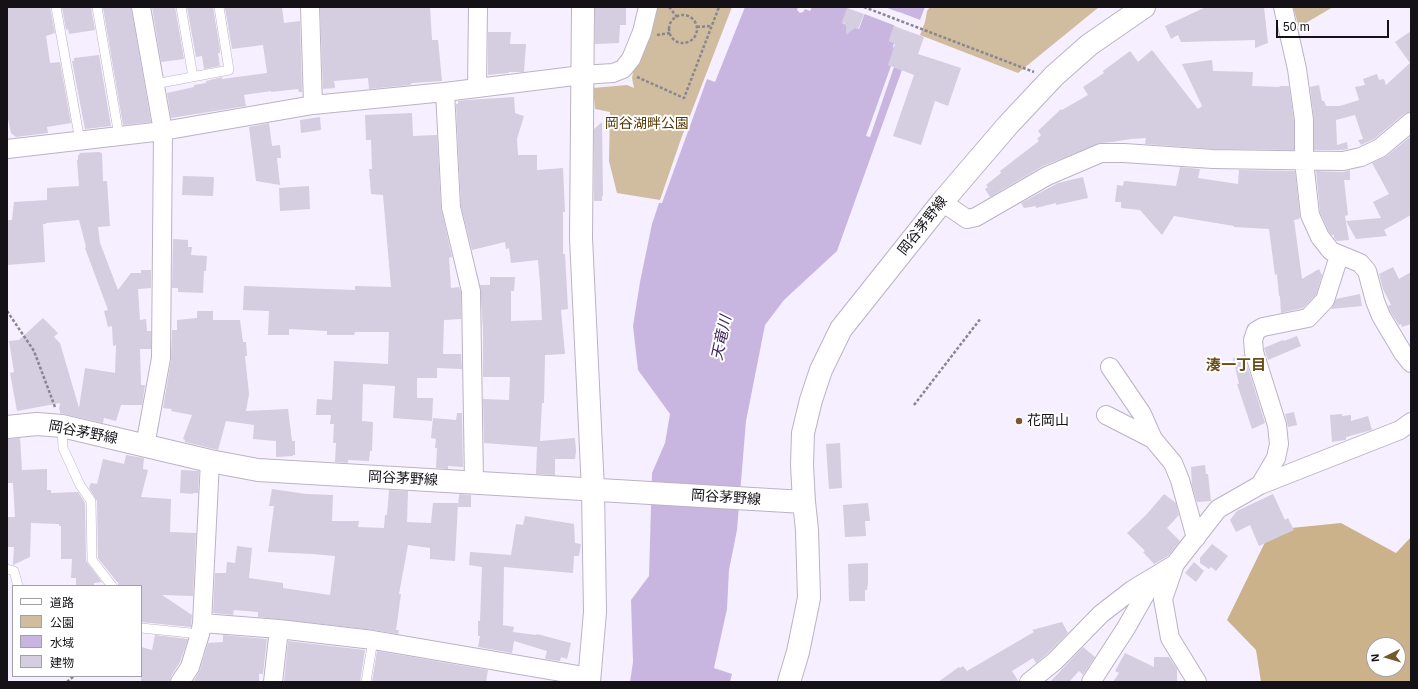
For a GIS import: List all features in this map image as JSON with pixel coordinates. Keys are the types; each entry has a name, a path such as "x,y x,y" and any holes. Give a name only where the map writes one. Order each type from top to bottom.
{"main road":[{"path":"583,7 581,238 601,490 595,612 589,680"},
{"name":"岡谷茅野線","path":"789,682 798,652 809,598 807,530 794,502 802,465 803,433 811,400 821,370 841,329 942,202 1008,125 1054,76 1089,45 1144,7"},
{"name":"岡谷茅野線","path":"7,427 37,424 62,426 210,461 258,470 794,502"}],"street":[{"path":"141,7 163,131 161,358 145,446"},
{"path":"310,7 313,104"},
{"path":"478,7 478,88"},
{"path":"7,148 163,131 313,104 445,92 582,75 613,73 623,69 631,59 639,39 648,7"},
{"path":"1283,7 1297,69 1304,120 1304,161 1310,215 1320,237 1331,251 1339,256 1360,263 1367,271 1375,301 1381,316 1411,362"},
{"path":"445,92 451,207 471,291 474,483"},
{"path":"942,202 967,219 976,218 1047,176 1101,154 1124,153 1213,159 1343,161 1362,157 1380,148 1411,122"},
{"path":"1260,485 1276,458 1279,444 1277,425 1254,352 1253,340 1256,331 1263,327 1308,318 1325,300 1339,256"},
{"path":"1110,367 1142,414 1153,439 1173,463 1180,480 1196,538"},
{"path":"1106,415 1153,439"},
{"path":"1197,682 1170,638 1162,599 1175,564 1218,509 1260,485 1400,430 1411,422"},
{"path":"180,682 190,667 201,629 210,461"},
{"path":"1029,682 1055,661 1101,614 1132,590 1175,564"},
{"path":"1091,682 1126,628 1156,575"},
{"path":"201,629 279,629 373,640 589,680"},
{"path":"273,682 279,629"}],"lane":[{"path":"56,7 80,141"},
{"path":"97,7 119,136"},
{"path":"181,7 193,77"},
{"path":"155,84 229,70 219,7"},
{"path":"62,426 63,448 80,485 91,501 92,560 111,585"},
{"path":"7,569 14,571 18,585"},
{"path":"142,628 201,629"},
{"path":"366,682 373,640"}],"path":[{"path":"669,7 676,17"},
{"path":"639,71 637,78 684,98 719,7"},
{"path":"864,7 1039,74"},
{"path":"676,17 690,17 696,23 697,28 697,32 692,40 683,43 674,40 670,32 671,24 676,17"},
{"path":"697,28 711,26"},
{"path":"7,312 34,351 62,426"},
{"path":"914,405 981,318"}],"green space":[{"name":"岡谷湖畔公園","path":"657,7 732,7 681,139 660,200 617,193 609,161 610,112 595,109 593,88 627,85 634,88 632,78 634,67 639,61 655,20"},
{"path":"930,7 1099,7 1018,73 920,35 927,11"},
{"path":"1293,7 1333,7 1299,27"}],"shaded area":[{"path":"1341,523 1396,553 1411,537 1411,682 1261,682 1256,650 1227,620 1271,530"}],"water":[{"name":"天竜川","path":"745,7 798,7 797,10 800,13 805,9 810,11 812,7 848,7 842,23 847,25 846,29 848,31 853,27 859,29 867,7 925,7 920,20 899,12 889,41 894,43 893,47 895,49 888,65 891,66 866,136 870,137 894,67 902,70 837,251 784,300 765,325 746,421 737,530 729,570 727,609 714,668 732,674 730,682 630,682 633,662 631,600 649,576 652,473 665,443 670,414 638,370 633,326 640,282 652,224 659,203 662,203 707,79 715,82"}],"pier":[{"path":"864,7 885,7 922,21 920,22 900,15 896,26 862,13"}],"building":[{"path":"7,7 50,7 55,33 46,36 50,63 60,62 71,123 47,127 48,133 16,137 11,133 7,114"},
{"path":"62,7 91,7 95,30 69,34 68,29 66,30"},
{"path":"131,7 151,122 123,125 103,8"},
{"path":"152,7 175,7 184,59 161,62"},
{"path":"187,7 213,7 220,50 220,53 218,53 220,66 204,69 202,56 196,57"},
{"path":"282,7 284,23 300,21 302,92 299,92 298,89 244,95 246,106 171,118 167,93 194,87 194,85 206,83 206,81 222,77 222,79 267,73 263,45 232,49 225,8"},
{"path":"320,7 430,7 432,40 438,40 442,81 412,83 410,85 369,89 368,78 334,81 335,88 323,89"},
{"path":"595,7 626,7 626,25 620,25 619,43 595,44"},
{"path":"1206,7 1264,7 1268,43 1255,48 1255,40 1181,42 1178,35 1171,39 1165,26"},
{"path":"847,8 864,14 858,29 855,28 846,35 846,24 842,23"},
{"path":"894,26 924,37 918,54 961,68 948,106 935,101 921,145 893,136 914,75 888,65 895,44 889,41"},
{"path":"1411,31 1411,112 1404,114 1374,139 1361,145 1358,140 1363,139 1355,115 1336,120 1337,145 1347,142 1348,149 1314,150 1314,120 1310,87 1319,85 1322,101 1324,101 1326,106 1340,106 1359,100 1355,87 1365,85 1363,79 1377,74 1379,80 1384,79 1386,85 1410,63 1395,42"},
{"path":"488,32 511,32 510,44 526,44 524,72 509,72 488,75"},
{"path":"1152,50 1198,109 1202,106 1182,64 1212,60 1213,71 1253,72 1252,86 1289,86 1294,121 1294,150 1213,149 1145,144 1146,138 1101,143 1043,166 990,197 985,189 988,187 986,185 1001,173 1000,171 1039,141 1037,139 1041,135 1038,131 1061,109 1062,110 1088,95 1083,87 1104,73 1103,71 1130,51 1138,62"},
{"path":"99,55 111,126 85,129 72,61 74,61 74,58"},
{"path":"514,97 515,113 524,116 517,139 518,155 537,155 537,170 563,168 565,212 563,212 563,254 565,254 568,309 561,310 565,354 545,355 544,403 542,403 540,441 575,438 576,451 575,459 555,459 555,475 536,474 537,447 484,443 483,399 509,400 510,377 483,377 483,330 480,285 490,285 490,277 515,277 514,291 511,291 511,321 542,320 540,283 538,260 511,263 509,248 506,249 505,242 472,250 461,206 456,104 458,104 458,101"},
{"path":"412,113 413,136 437,135 441,208 452,257 449,258 451,288 459,287 461,292 461,319 444,320 443,354 461,354 462,369 437,368 437,378 417,378 417,398 433,398 432,421 393,418 395,386 363,384 362,421 373,422 372,451 370,451 369,461 348,460 348,463 335,462 336,443 333,443 334,424 330,424 331,415 316,415 317,399 332,400 334,361 388,364 389,332 355,332 354,335 327,335 327,331 289,329 289,335 268,335 269,311 243,310 244,286 355,290 355,286 391,287 383,195 371,194 369,169 372,169 371,140 366,140 365,115"},
{"path":"320,117 321,130 301,133 300,120"},
{"path":"602,122 603,196 602,201 594,201 594,129"},
{"path":"269,123 272,146 280,145 281,158 277,158 280,185 256,181 249,127"},
{"path":"1411,136 1411,215 1384,230 1387,236 1356,239 1346,221 1381,218 1373,202 1389,194 1372,163 1387,156"},
{"path":"79,153 102,153 103,181 107,181 110,226 98,227 100,243 118,290 131,273 141,273 141,270 151,270 151,288 138,289 140,320 146,319 147,331 151,331 151,349 140,349 141,385 145,385 142,405 121,405 116,421 104,418 103,423 60,413 60,403 17,411 10,373 14,372 9,341 19,340 43,318 58,333 54,337 60,343 79,408 85,368 115,373 116,345 113,346 112,326 108,327 104,311 108,310 85,248 79,220 43,224 45,262 7,265 7,220 12,220 14,202 47,200 47,188 79,186 77,160 78,155 80,155"},
{"path":"1180,167 1200,169 1198,178 1238,184 1239,170 1295,171 1300,217 1299,219 1294,220 1302,279 1319,269 1322,275 1316,295 1303,308 1281,313 1277,274 1275,275 1269,229 1234,227 1174,216 1162,235 1140,210 1121,208 1121,202 1115,202 1117,185 1123,186 1124,181 1176,186"},
{"path":"1350,170 1350,180 1344,180 1348,215 1345,216 1349,240 1337,241 1334,238 1334,235 1329,232 1320,212 1316,171 1343,172"},
{"path":"183,176 214,177 213,196 182,195"},
{"path":"1083,177 1088,198 1036,208 1036,206 1024,208 1021,203 1058,183"},
{"path":"309,186 310,209 280,211 279,188"},
{"path":"173,239 188,240 188,247 192,247 191,255 207,256 206,271 204,271 203,293 178,292 178,288 172,288"},
{"path":"1393,267 1399,279 1411,272 1411,324 1402,327 1390,311 1388,306 1391,305 1383,289 1379,274"},
{"path":"1360,294 1362,306 1331,309 1336,299"},
{"path":"197,311 213,311 213,320 240,320 243,342 246,342 247,356 245,356 249,394 246,411 288,409 292,441 295,441 295,455 276,457 276,441 253,439 254,425 226,421 218,450 185,442 183,439 192,415 163,408 171,360 172,330 177,330 177,320 197,318"},
{"path":"1297,336 1301,346 1268,360 1264,348"},
{"path":"1244,355 1265,423 1252,429 1237,384 1239,384 1233,358"},
{"path":"1294,412 1297,425 1288,427 1285,414"},
{"path":"457,413 462,413 463,467 448,466 448,469 436,468 436,439 431,438 433,418 456,420"},
{"path":"1342,414 1342,416 1351,415 1351,421 1368,416 1372,430 1346,437 1346,440 1332,442 1330,415"},
{"path":"20,438 22,470 47,469 47,490 51,490 51,493 78,492 85,503 86,561 102,582 94,583 94,585 76,585 76,578 71,578 72,559 61,559 61,526 59,526 59,524 31,523 30,557 13,565 14,547 7,547 7,517 15,517 13,483 7,483 7,439"},
{"path":"840,443 842,488 829,489 826,444"},
{"path":"126,455 144,458 143,469 148,470 141,497 171,499 170,532 196,533 193,596 162,595 192,615 191,627 142,622 142,585 118,585 118,582 98,558 97,501 89,488 91,483 97,484 103,459 124,464"},
{"path":"1205,465 1206,474 1208,474 1211,501 1197,502 1192,486 1191,467"},
{"path":"181,470 199,471 198,493 180,493"},
{"path":"272,489 306,494 333,495 332,521 359,521 358,527 384,528 385,515 387,515 389,490 408,491 407,522 431,523 433,503 458,503 455,561 430,559 430,548 408,545 399,594 401,594 396,630 399,630 398,634 258,617 258,612 234,610 233,615 213,613 215,573 226,573 227,562 235,563 237,546 252,548 249,578 283,583 283,588 330,595 335,556 268,552 274,506 269,506"},
{"path":"459,494 471,495 471,507 458,507"},
{"path":"1164,494 1176,503 1179,515 1167,528 1180,541 1168,556 1154,564 1143,552 1145,551 1127,533 1147,514"},
{"path":"1273,494 1285,520 1288,518 1294,530 1259,546 1250,525 1236,532 1230,520 1237,511"},
{"path":"868,503 870,521 865,521 866,536 845,537 843,505"},
{"path":"525,516 574,524 575,543 581,544 579,556 574,556 573,573 504,567 503,625 514,627 513,632 537,634 571,643 567,659 561,657 560,661 545,659 547,651 514,641 512,653 478,647 480,636 478,636 478,621 480,621 482,567 469,565 470,552 511,555 516,524 523,525"},
{"path":"1212,544 1228,556 1216,571 1211,567 1209,569 1200,563 1200,558"},
{"path":"1194,562 1204,571 1196,582 1185,573"},
{"path":"868,563 868,583 867,590 865,590 865,601 849,601 848,564"},
{"path":"1062,622 1068,633 1048,653 1036,663 1033,658 1012,671 1019,682 938,682 959,667 960,668 963,666 967,671 1034,632 1032,630"},
{"path":"155,635 188,639 180,662 171,676 170,682 141,682 142,647 152,650"},
{"path":"223,635 267,639 263,674 259,674 259,682 193,682 200,670 208,643 223,642"},
{"path":"288,641 365,650 360,682 284,682"},
{"path":"1083,647 1095,657 1083,675 1079,671 1069,682 1050,682"},
{"path":"377,651 488,670 486,682 372,682"},
{"path":"1125,653 1154,667 1154,657 1169,657 1177,669 1177,682 1113,682 1119,673 1115,671"}],"place":[{"name":"花岡山","path":"1019,421"}],"district":[{"name":"湊一丁目","path":"1236,366"}]}
